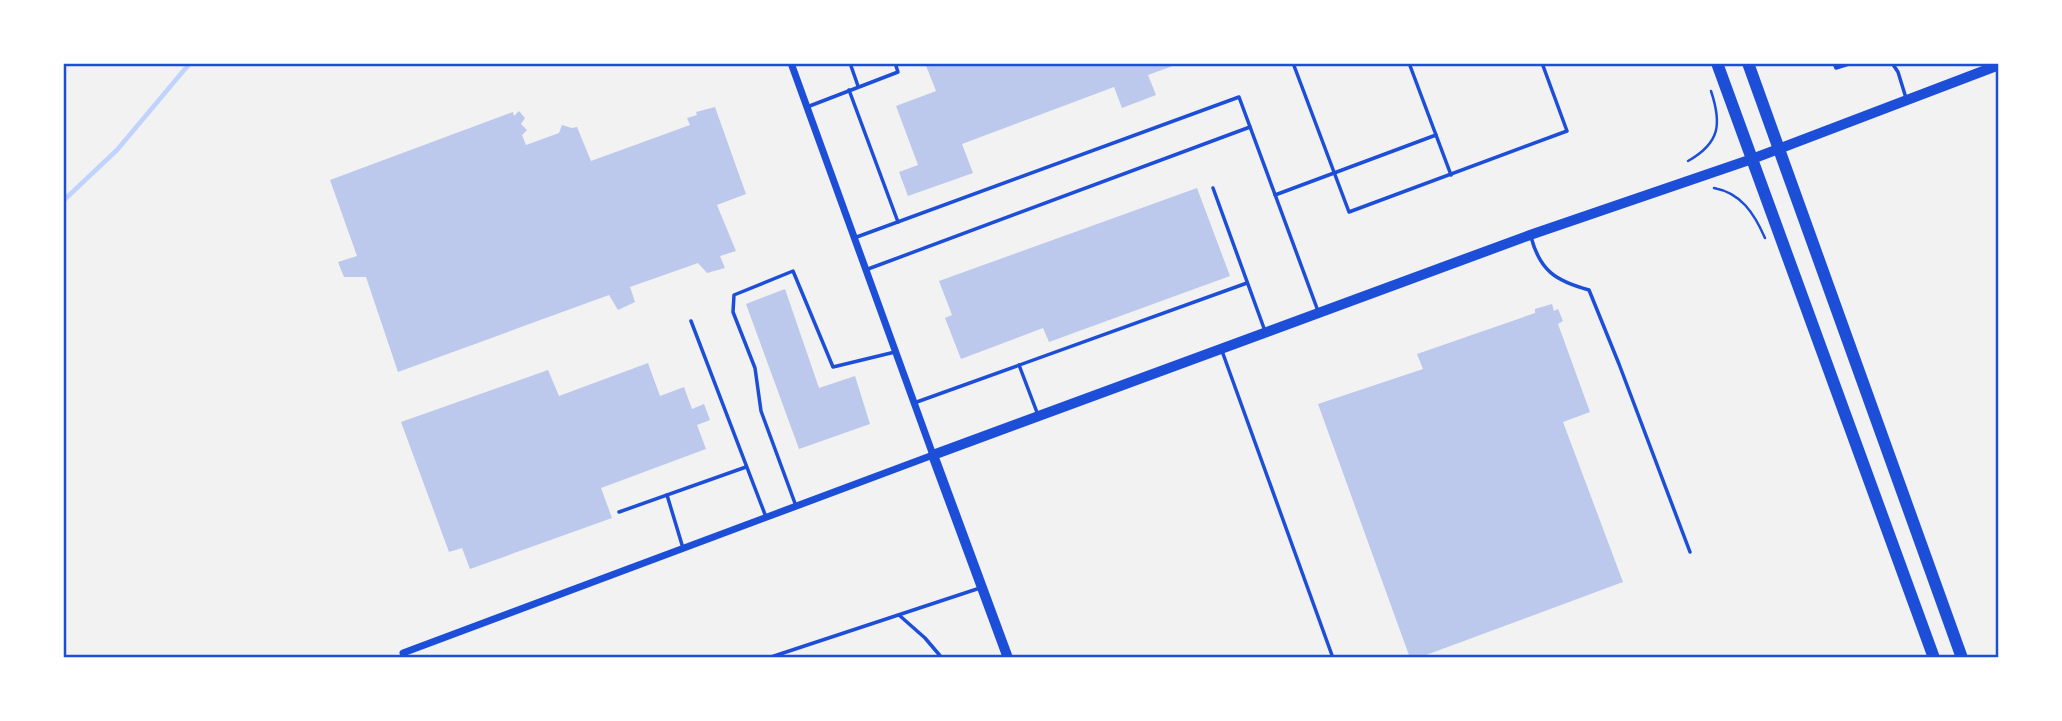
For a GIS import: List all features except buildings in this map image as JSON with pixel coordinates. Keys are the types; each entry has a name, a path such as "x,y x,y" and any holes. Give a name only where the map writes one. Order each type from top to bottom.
{"highway":[{"path":"1717,63 1934,658"},
{"path":"1748,63 1962,657"}],"street":[{"path":"791,63 1008,658"},
{"path":"404,653 933,455 1530,235 1752,159 1999,65"}],"lane":[{"path":"850,63 858,86"},
{"path":"807,107 898,72 895,63"},
{"path":"1293,63 1349,212 1567,131 1542,63"},
{"path":"1409,63 1451,175"},
{"path":"1834,63 1836,68 1852,63"},
{"path":"1892,63 1898,72 1907,100"},
{"path":"849,90 898,222"},
{"path":"854,238 1239,97 1319,313"},
{"path":"866,270 1250,127"},
{"path":"1275,195 1436,135"},
{"path":"1213,188 1265,333"},
{"path":"1530,235 1535,255 1543,267 1553,275 1589,290 1690,552"},
{"path":"796,506 761,411 755,368 733,312 734,295 793,271 833,367 895,352"},
{"path":"914,403 1247,283"},
{"path":"691,321 765,517"},
{"path":"1222,349 1333,658"},
{"path":"1019,365 1039,416"},
{"path":"619,512 746,467"},
{"path":"667,495 683,548"},
{"path":"768,658 982,587"},
{"path":"899,615 925,638 942,658"}],"path":[{"path":"1688,161 1701,154 1714,139 1718,125 1709,83"},
{"path":"1714,188 1738,198 1756,217 1765,239"}],"waterway":[{"path":"63,201 117,150 190,63"}]}
